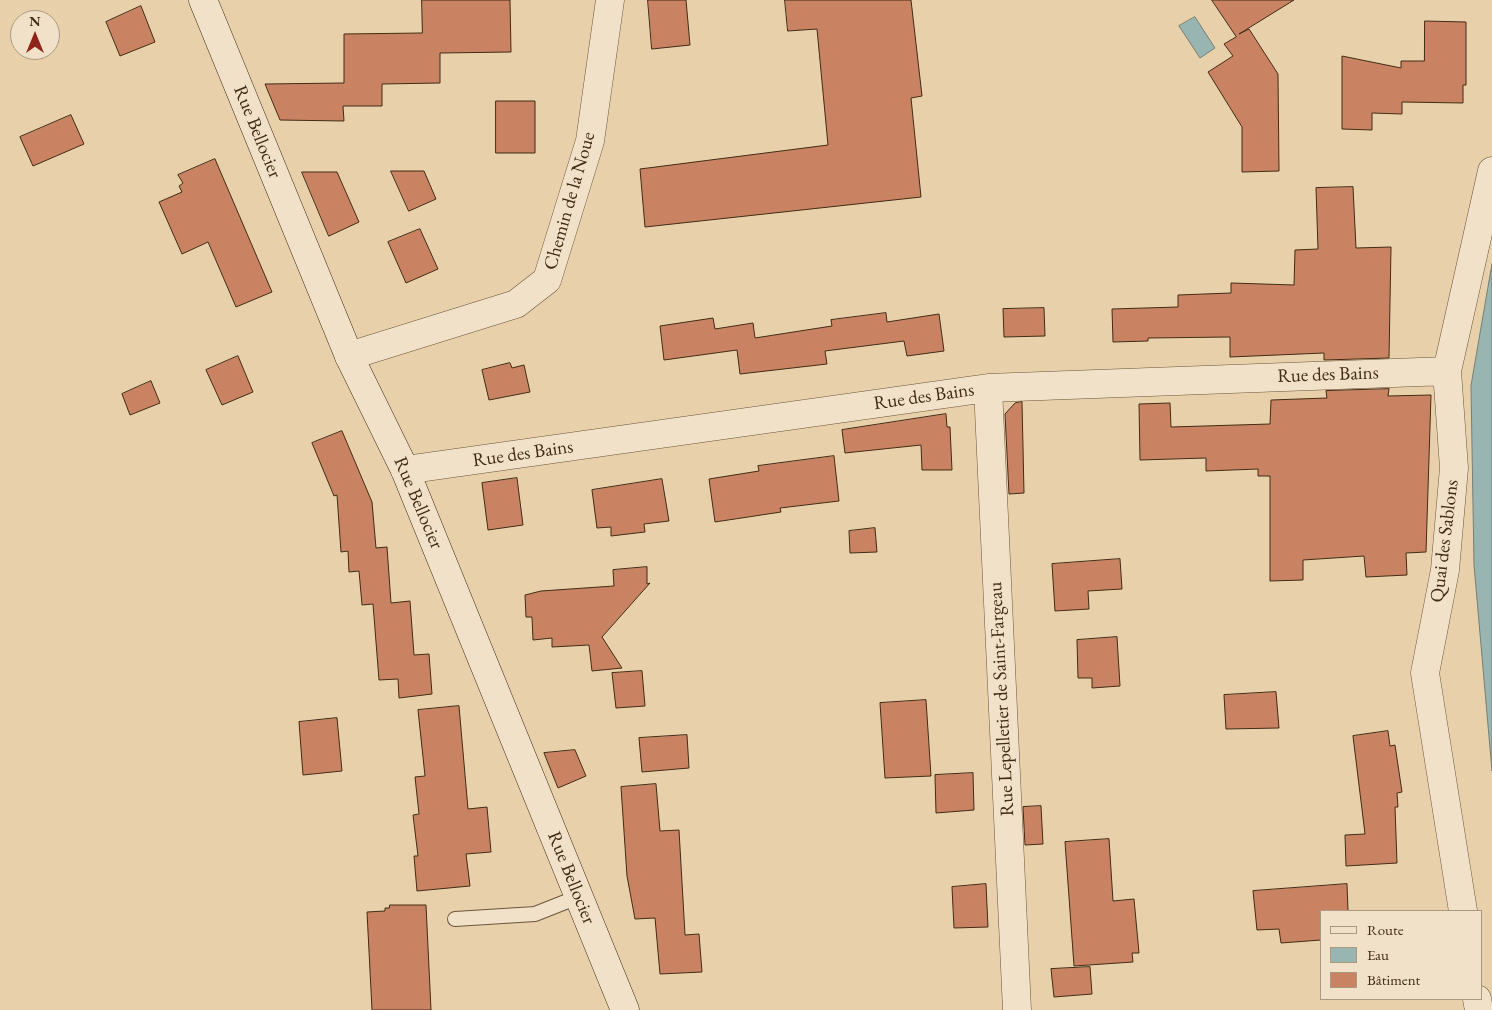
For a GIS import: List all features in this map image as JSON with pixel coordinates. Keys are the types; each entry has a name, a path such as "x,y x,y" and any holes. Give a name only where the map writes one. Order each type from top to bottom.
{"street":[{"name":"Rue Bellocier","path":"203,0 349,356 405,470 624,1010"},
{"name":"Chemin de la Noue","path":"349,356 516,304 547,280 590,140 610,0"},
{"name":"Quai des Sablons","path":"1463,910 1425,673 1445,570 1454,468 1447,371 1492,171"},
{"name":"Rue des Bains","path":"405,470 988,388 1447,371"},
{"name":"Rue Lepelletier de Saint-Fargeau","path":"988,388 1017,1010"}],"lane":[{"path":"455,919 535,914 578,897"}],"water":[{"path":"1195,17 1215,48 1200,58 1179,26"},
{"path":"1492,264 1492,771 1474,565 1471,386"}],"building":[{"path":"422,0 510,0 511,52 440,53 440,83 382,84 382,106 343,106 344,121 280,120 265,84 344,83 344,34 422,33"},
{"path":"648,0 686,0 690,45 652,49"},
{"path":"785,0 911,0 922,96 911,98 921,197 645,227 640,169 828,145 817,29 788,31"},
{"path":"1212,0 1294,0 1239,34 1249,29 1278,74 1279,171 1242,172 1242,127 1208,72 1233,56 1224,44 1236,37"},
{"path":"141,6 155,42 120,56 106,22"},
{"path":"1425,21 1466,22 1466,85 1463,85 1463,103 1402,102 1402,114 1372,113 1372,130 1342,129 1342,56 1401,68 1401,61 1424,61"},
{"path":"496,101 535,101 535,153 496,153"},
{"path":"71,115 84,144 33,166 20,137"},
{"path":"215,159 272,292 236,307 208,242 182,254 159,202 182,192 179,186 183,183 178,175"},
{"path":"391,171 424,171 436,199 409,211"},
{"path":"302,172 337,172 359,222 329,236"},
{"path":"1353,187 1356,248 1391,247 1389,358 1324,360 1324,353 1230,357 1230,337 1148,338 1148,341 1113,342 1112,309 1178,307 1178,295 1231,293 1231,283 1294,285 1295,250 1318,249 1316,188"},
{"path":"420,229 438,269 406,283 388,242"},
{"path":"1044,308 1045,336 1004,337 1003,309"},
{"path":"886,313 887,322 939,314 944,351 907,356 904,341 825,351 827,364 740,374 737,350 664,360 660,326 713,318 715,329 753,323 755,338 832,326 831,320"},
{"path":"238,356 253,392 222,405 206,370"},
{"path":"510,363 512,368 524,365 530,392 489,400 482,370"},
{"path":"151,381 160,403 130,415 122,394"},
{"path":"1389,389 1388,396 1431,395 1426,552 1406,553 1407,575 1366,577 1364,556 1303,560 1303,580 1270,581 1270,476 1258,476 1258,469 1206,471 1206,458 1140,460 1139,404 1170,403 1171,427 1270,424 1271,400 1327,398 1326,391"},
{"path":"1022,402 1024,493 1009,494 1005,414 1015,403"},
{"path":"946,414 947,427 950,427 952,470 922,470 921,445 845,453 842,430"},
{"path":"342,431 372,502 376,548 387,547 391,603 410,601 414,655 429,654 432,694 399,698 398,679 379,680 373,604 362,605 359,571 349,572 348,551 341,552 337,495 334,496 312,443"},
{"path":"834,456 839,501 780,508 781,512 715,522 709,479 759,471 758,466"},
{"path":"517,478 523,525 488,530 482,483"},
{"path":"662,479 669,521 644,524 645,532 611,536 611,527 597,528 592,490"},
{"path":"875,528 877,552 850,553 849,531"},
{"path":"1120,559 1122,589 1088,591 1089,609 1055,611 1052,564"},
{"path":"647,567 647,584 650,583 602,637 622,668 592,671 589,645 552,647 552,638 533,640 532,617 526,617 525,595 541,591 614,586 613,570"},
{"path":"1117,637 1120,686 1092,688 1092,678 1078,678 1077,640"},
{"path":"642,671 645,706 616,708 612,673"},
{"path":"1276,692 1279,728 1226,729 1224,695"},
{"path":"926,700 931,776 885,778 880,703"},
{"path":"459,706 468,809 487,807 491,852 466,854 470,886 417,891 414,856 418,856 413,815 419,814 415,777 425,776 418,710"},
{"path":"337,718 342,771 303,775 299,722"},
{"path":"1388,731 1390,746 1395,745 1402,792 1397,793 1398,807 1395,807 1397,863 1346,866 1345,835 1365,834 1353,736"},
{"path":"687,735 689,768 642,772 639,738"},
{"path":"575,750 586,776 558,788 544,753"},
{"path":"973,773 974,810 936,813 935,775"},
{"path":"656,784 660,831 679,830 685,935 699,934 702,972 660,974 655,918 635,919 627,876 621,787"},
{"path":"1041,806 1043,844 1025,845 1023,807"},
{"path":"1109,839 1113,901 1134,899 1139,953 1132,953 1133,962 1074,966 1065,842"},
{"path":"986,884 988,927 954,928 952,887"},
{"path":"1347,884 1348,910 1320,910 1320,940 1281,943 1279,929 1257,930 1253,891"},
{"path":"390,905 426,905 431,1010 372,1010 367,912 385,911 385,908 389,908"},
{"path":"1090,967 1092,994 1054,997 1051,969"}]}
